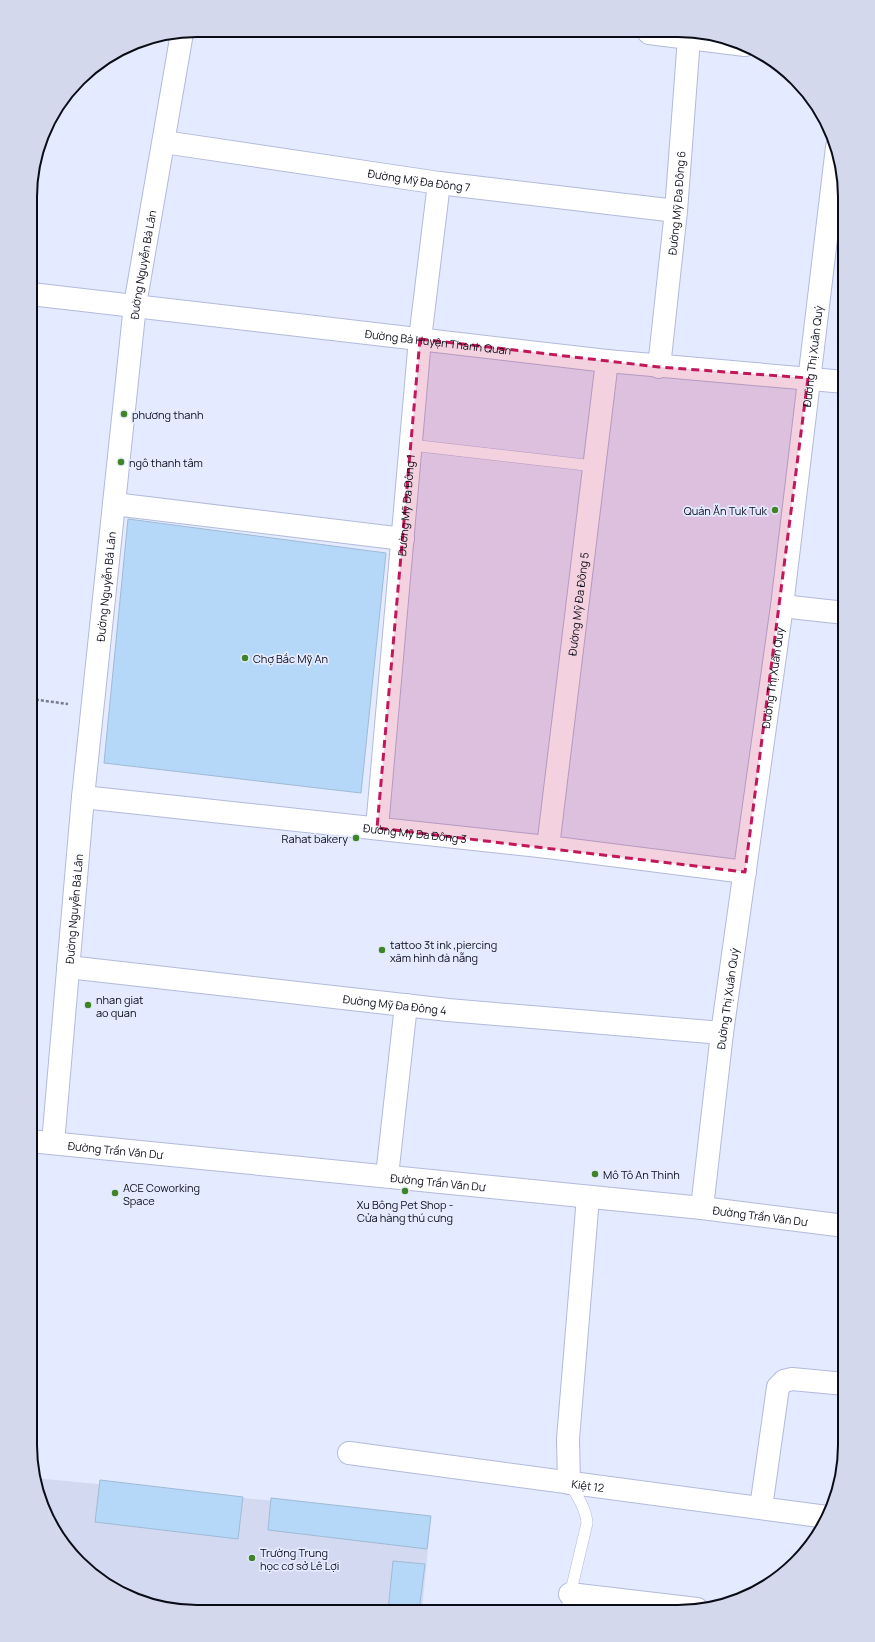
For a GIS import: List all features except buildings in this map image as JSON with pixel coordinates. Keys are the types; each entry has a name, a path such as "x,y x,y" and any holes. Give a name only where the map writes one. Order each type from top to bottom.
{"street":[{"path":"681,37 716,41"},
{"name":"Đường Nguyễn Bá Lân","path":"53,1143 83,797 135,305 181,38"},
{"name":"Đường Mỹ Đa Đông 6","path":"659,367 676,211 689,38"},
{"name":"Đường Mỹ Đa Đông 7","path":"164,142 439,183 676,211"},
{"name":"Đường Thị Xuân Quý","path":"702,1208 722,1033 746,872 782,606 808,378 835,164"},
{"name":"Đường Mỹ Đa Đông 1","path":"377,828 420,339 439,183"},
{"name":"Đường Bà Huyện Thanh Quan","path":"37,295 659,367 838,381"},
{"name":"Đường Mỹ Đa Đông 5","path":"548,846 607,361"},
{"path":"114,504 403,539"},
{"path":"782,606 838,612"},
{"name":"Đường Mỹ Đa Đông 3","path":"83,797 548,846 746,872"},
{"name":"Đường Mỹ Đa Đông 4","path":"68,966 406,1005 722,1033"},
{"path":"387,1176 406,1005"},
{"name":"Đường Trần Văn Dư","path":"37,1142 702,1208 838,1225"},
{"path":"569,1483 568,1439 588,1197"},
{"path":"760,1508 778,1387 784,1381 792,1379 838,1383"},
{"name":"Kiệt 12","path":"349,1453 821,1516"},
{"path":"568,1603 611,1605"}],"lane":[{"path":"411,445 594,466"},
{"path":"568,1603 586,1535 587,1523 587,1516 584,1508 569,1483"}],"path":[{"path":"37,700 93,707"}],"highlighted area":[{"path":"420,339 659,367 808,378 745,872 377,828"}],"shaded area":[{"name":"Trường Trung học cơ sở Lê Lợi","path":"41,1479 431,1516 423,1605 176,1604 156,1600 117,1584 84,1558 58,1525 49,1506"}],"place":[{"name":"phương thanh","path":"124,414"},
{"name":"ngô thanh tâm","path":"121,462"},
{"name":"Quán Ăn Tuk Tuk","path":"775,510"},
{"name":"Chợ Bắc Mỹ An","path":"245,658"},
{"name":"Rahat bakery","path":"356,838"},
{"name":"tattoo 3t ink ,piercing xăm hình đà nẵng","path":"382,950"},
{"name":"nhan giat ao quan","path":"88,1005"},
{"name":"Mô Tô An Thinh","path":"595,1174"},
{"name":"Xu Bông Pet Shop - Cửa hàng thú cưng","path":"405,1191"},
{"name":"ACE Coworking Space","path":"115,1193"},
{"name":"Trường Trung học cơ sở Lê Lợi","path":"252,1558"}]}
